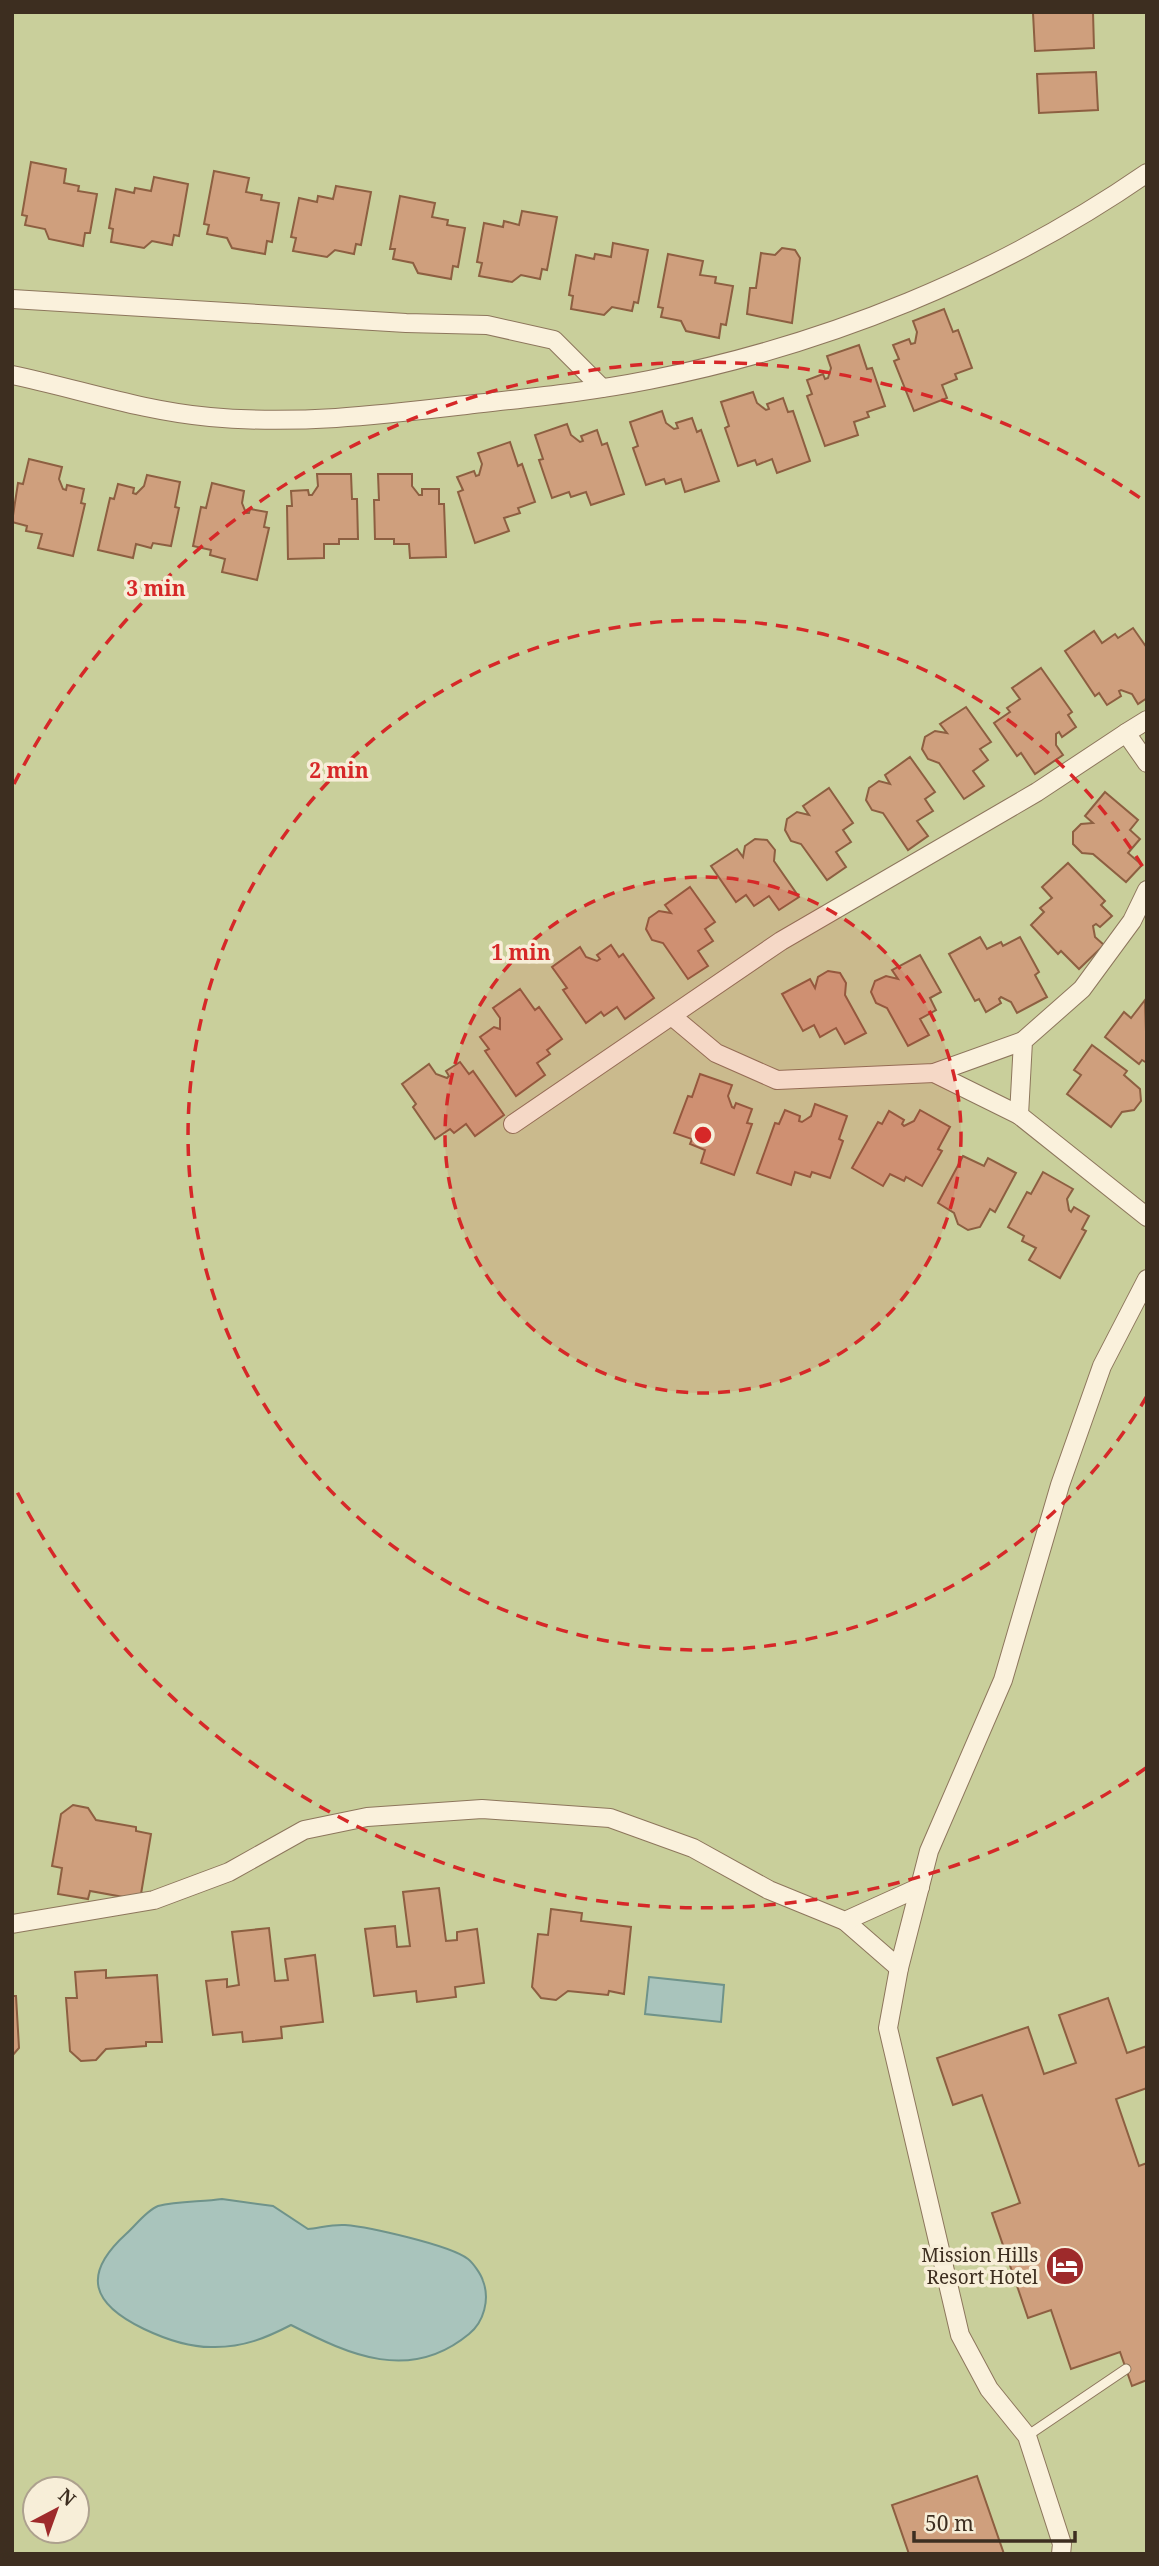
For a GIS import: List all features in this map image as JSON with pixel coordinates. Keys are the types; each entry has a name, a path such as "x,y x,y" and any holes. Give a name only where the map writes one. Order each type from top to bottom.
{"street":[{"path":"12,376 159,410 257,420 355,418 602,388 712,366 775,349 899,306 1017,251 1147,173"},
{"path":"12,299 486,325 554,341 602,388"},
{"path":"513,1124 673,1017 781,940 1037,792 1147,720"},
{"path":"1126,733 1147,763"},
{"path":"673,1017 716,1053 778,1080 934,1073 1023,1041 1082,989 1132,921 1147,890"},
{"path":"1020,1115 1023,1041"},
{"path":"934,1073 1020,1115 1147,1217"},
{"path":"1061,2554 1062,2544 1027,2436 989,2389 960,2336 888,2028 899,1968 929,1851 1003,1679 1060,1485 1102,1366 1147,1279"},
{"path":"12,1924 154,1900 229,1872 304,1830 367,1817 482,1809 610,1818 693,1848 769,1890 845,1922 899,1968"},
{"path":"845,1922 920,1887"}],"lane":[{"path":"1027,2436 1126,2369"}],"green space":[{"path":"12,12 1147,12 1147,2554 12,2554"}],"water":[{"path":"649,1977 724,1985 721,2022 645,2014"},
{"path":"222,2199 273,2206 308,2229 336,2225 356,2226 409,2238 459,2254 470,2261 482,2278 486,2303 482,2317 469,2334 447,2349 402,2361 358,2354 291,2325 264,2338 245,2343 226,2347 197,2346 152,2333 113,2309 99,2288 98,2275 112,2249 141,2218 158,2206"}],"building":[{"path":"1093,12 1094,48 1035,51 1033,13"},
{"path":"1096,72 1098,110 1039,113 1037,74"},
{"path":"31,162 66,169 64,183 79,186 78,191 97,194 90,233 85,233 83,246 49,239 45,229 25,225 27,216 22,215"},
{"path":"214,171 249,178 246,192 262,195 261,200 279,203 272,242 267,241 265,254 232,248 227,238 207,234 209,225 204,224"},
{"path":"154,177 188,184 179,236 174,235 172,245 152,241 144,248 111,242 113,229 109,228 116,189 134,193 135,188 151,191"},
{"path":"336,186 371,192 361,245 356,244 354,254 335,250 327,257 293,251 296,238 291,237 299,198 317,202 318,196 333,199"},
{"path":"400,196 435,203 432,217 448,220 447,225 465,228 458,267 453,266 451,279 418,273 413,263 393,259 395,249 390,249"},
{"path":"522,211 557,217 547,270 542,269 540,279 521,275 512,282 479,276 482,263 477,262 484,223 503,227 504,221 519,225"},
{"path":"613,243 648,250 638,303 634,302 632,311 612,307 604,315 571,309 573,296 569,295 576,255 594,259 595,254 611,257"},
{"path":"782,248 795,250 800,258 792,323 747,314 750,288 756,288 761,253 775,255"},
{"path":"668,254 703,261 700,275 716,277 715,283 733,286 726,325 721,324 719,338 686,331 681,321 661,317 663,308 658,307"},
{"path":"944,309 953,332 958,330 972,368 955,374 957,379 942,385 947,398 914,411 894,361 899,359 893,345 909,339 911,344 915,343 917,332 913,321"},
{"path":"859,345 867,369 872,368 885,406 867,412 869,417 854,422 858,435 825,446 807,396 812,394 807,380 823,374 825,379 828,378 831,368 827,356"},
{"path":"753,392 757,403 766,410 769,409 767,404 783,398 788,412 793,411 810,461 777,473 772,459 757,465 755,460 738,466 725,428 729,426 721,402"},
{"path":"662,411 666,423 674,429 678,428 676,423 692,418 697,432 701,430 719,481 685,492 681,479 666,484 664,479 646,485 633,448 638,446 630,422"},
{"path":"567,424 571,435 580,442 583,441 581,436 597,430 602,445 607,443 624,494 591,505 586,492 571,497 569,492 552,498 539,460 543,459 535,435"},
{"path":"510,442 518,466 522,464 535,502 518,508 520,513 504,518 509,531 475,543 458,492 463,490 457,477 474,471 476,476 479,475 482,464 478,453"},
{"path":"29,459 62,467 59,479 63,489 66,490 67,485 84,489 81,503 85,504 73,556 38,548 42,534 26,531 27,526 12,522 18,483 23,484"},
{"path":"317,474 351,474 352,499 357,499 358,539 339,539 339,544 324,544 324,558 288,559 287,506 292,506 291,491 308,490 309,495 312,495 318,486"},
{"path":"378,474 412,474 412,486 419,495 422,495 422,489 439,489 439,504 444,504 446,557 410,558 409,544 394,544 394,539 375,539 374,500 379,500"},
{"path":"147,475 180,482 175,507 179,508 171,546 153,543 151,548 136,544 133,558 98,550 110,498 114,499 118,484 134,488 133,493 136,494 144,486"},
{"path":"212,483 244,491 242,503 246,513 249,513 250,509 267,512 264,527 269,528 257,580 222,572 225,559 210,555 211,550 193,546 201,507 206,508"},
{"path":"1133,628 1147,648 1147,698 1138,704 1132,694 1121,690 1121,696 1107,705 1099,693 1095,696 1065,651 1094,631 1102,643 1115,634 1118,638"},
{"path":"1041,668 1072,712 1068,715 1076,727 1062,737 1059,732 1056,734 1056,745 1063,755 1035,774 1021,753 1017,756 994,723 1010,712 1007,708 1020,699 1012,688"},
{"path":"966,707 991,742 980,749 988,760 973,771 984,786 964,799 939,763 928,759 922,749 925,737 935,731 947,733 940,724"},
{"path":"910,757 935,792 925,799 933,811 917,821 928,836 908,850 883,813 872,810 866,800 869,788 879,781 890,784 885,775"},
{"path":"829,788 853,823 843,830 851,842 836,852 846,867 827,880 801,844 791,841 785,830 787,819 797,812 809,815 803,806"},
{"path":"1105,792 1138,820 1130,830 1140,839 1128,853 1142,865 1126,882 1093,854 1082,853 1073,844 1073,832 1081,824 1093,823 1085,816"},
{"path":"755,839 767,840 775,850 774,861 799,897 779,910 769,896 754,906 746,895 736,902 711,866 737,849 743,857 745,846"},
{"path":"1068,863 1105,901 1101,905 1112,916 1100,927 1096,924 1093,926 1095,937 1104,945 1079,969 1061,951 1058,954 1031,925 1044,912 1040,908 1052,898 1042,887"},
{"path":"690,887 715,922 705,929 713,941 698,951 708,966 688,979 663,943 652,940 646,929 649,918 659,911 671,913 665,905"},
{"path":"980,937 987,949 1001,942 1003,946 1020,937 1039,972 1035,975 1047,997 1017,1013 1011,1002 1001,997 1001,1003 986,1012 979,999 975,1001 949,954"},
{"path":"611,945 619,957 623,954 654,998 625,1019 617,1007 604,1016 601,1012 586,1023 563,990 567,988 552,967 580,947 586,957 597,961 600,959 597,955"},
{"path":"920,955 941,992 930,998 936,1010 920,1019 929,1035 908,1046 887,1008 876,1003 871,992 875,981 886,976 898,979 892,970"},
{"path":"828,971 840,973 846,983 845,995 866,1033 845,1044 836,1028 820,1037 814,1025 803,1031 782,994 810,979 815,988 818,977"},
{"path":"520,989 535,1010 539,1007 562,1039 547,1050 550,1054 537,1063 545,1075 516,1096 485,1051 489,1049 480,1037 494,1027 500,1029 500,1018 493,1008"},
{"path":"1145,1000 1147,1063 1142,1060 1139,1064 1105,1037 1124,1012 1131,1018"},
{"path":"1092,1045 1127,1071 1124,1075 1140,1089 1141,1101 1134,1110 1122,1112 1111,1127 1067,1094 1081,1075 1074,1070"},
{"path":"460,1062 469,1074 473,1071 504,1115 475,1136 466,1124 454,1133 450,1129 435,1139 413,1107 416,1104 402,1084 429,1064 436,1074 447,1078 449,1076 446,1071"},
{"path":"700,1074 732,1085 728,1096 732,1107 734,1108 736,1103 752,1109 747,1123 752,1124 734,1175 701,1163 705,1150 690,1144 692,1139 674,1133 688,1096 692,1097"},
{"path":"815,1104 847,1116 839,1139 843,1141 830,1178 812,1172 810,1177 795,1172 791,1185 757,1173 775,1123 779,1124 785,1110 800,1116 799,1121 802,1122 811,1116"},
{"path":"920,1110 950,1127 938,1149 942,1151 922,1186 906,1177 904,1181 890,1174 883,1186 852,1168 878,1122 882,1124 889,1111 904,1120 904,1126 914,1121"},
{"path":"963,1156 984,1166 988,1158 1016,1173 995,1212 990,1209 980,1227 968,1230 958,1224 954,1213 938,1203"},
{"path":"1043,1172 1073,1189 1067,1199 1071,1212 1074,1207 1089,1216 1082,1229 1086,1231 1060,1278 1029,1260 1036,1248 1022,1241 1024,1236 1008,1227 1027,1192 1031,1194"},
{"path":"73,1805 88,1808 96,1820 136,1827 136,1831 151,1834 140,1900 90,1891 88,1899 58,1894 62,1868 52,1866 61,1814"},
{"path":"439,1888 446,1941 457,1940 457,1932 477,1929 484,1983 455,1987 456,1997 417,2002 416,1991 374,1996 365,1929 395,1926 397,1947 410,1946 403,1892"},
{"path":"551,1909 582,1913 581,1921 631,1927 624,1994 609,1991 608,1995 568,1991 556,2000 541,1998 532,1987 538,1934 548,1935"},
{"path":"269,1928 275,1981 288,1980 285,1959 315,1955 323,2022 281,2027 282,2038 243,2042 242,2032 213,2035 206,1981 227,1979 227,1987 239,1985 232,1932"},
{"path":"106,1970 106,1978 157,1975 162,2042 106,2049 96,2060 81,2061 70,2051 66,1998 77,1998 75,1972"},
{"path":"12,1996 16,1996 19,2048 12,2056"},
{"path":"1108,1998 1127,2053 1147,2046 1147,2088 1116,2099 1139,2166 1147,2163 1147,2380 1132,2386 1120,2352 1071,2369 1051,2310 1028,2318 992,2213 1020,2203 982,2095 953,2105 937,2058 1028,2027 1044,2074 1076,2063 1059,2015"},
{"path":"977,2476 1004,2554 909,2554 892,2505"}],"place":[{"name":"Mission Hills Resort Hotel","path":"1065,2266"}]}
